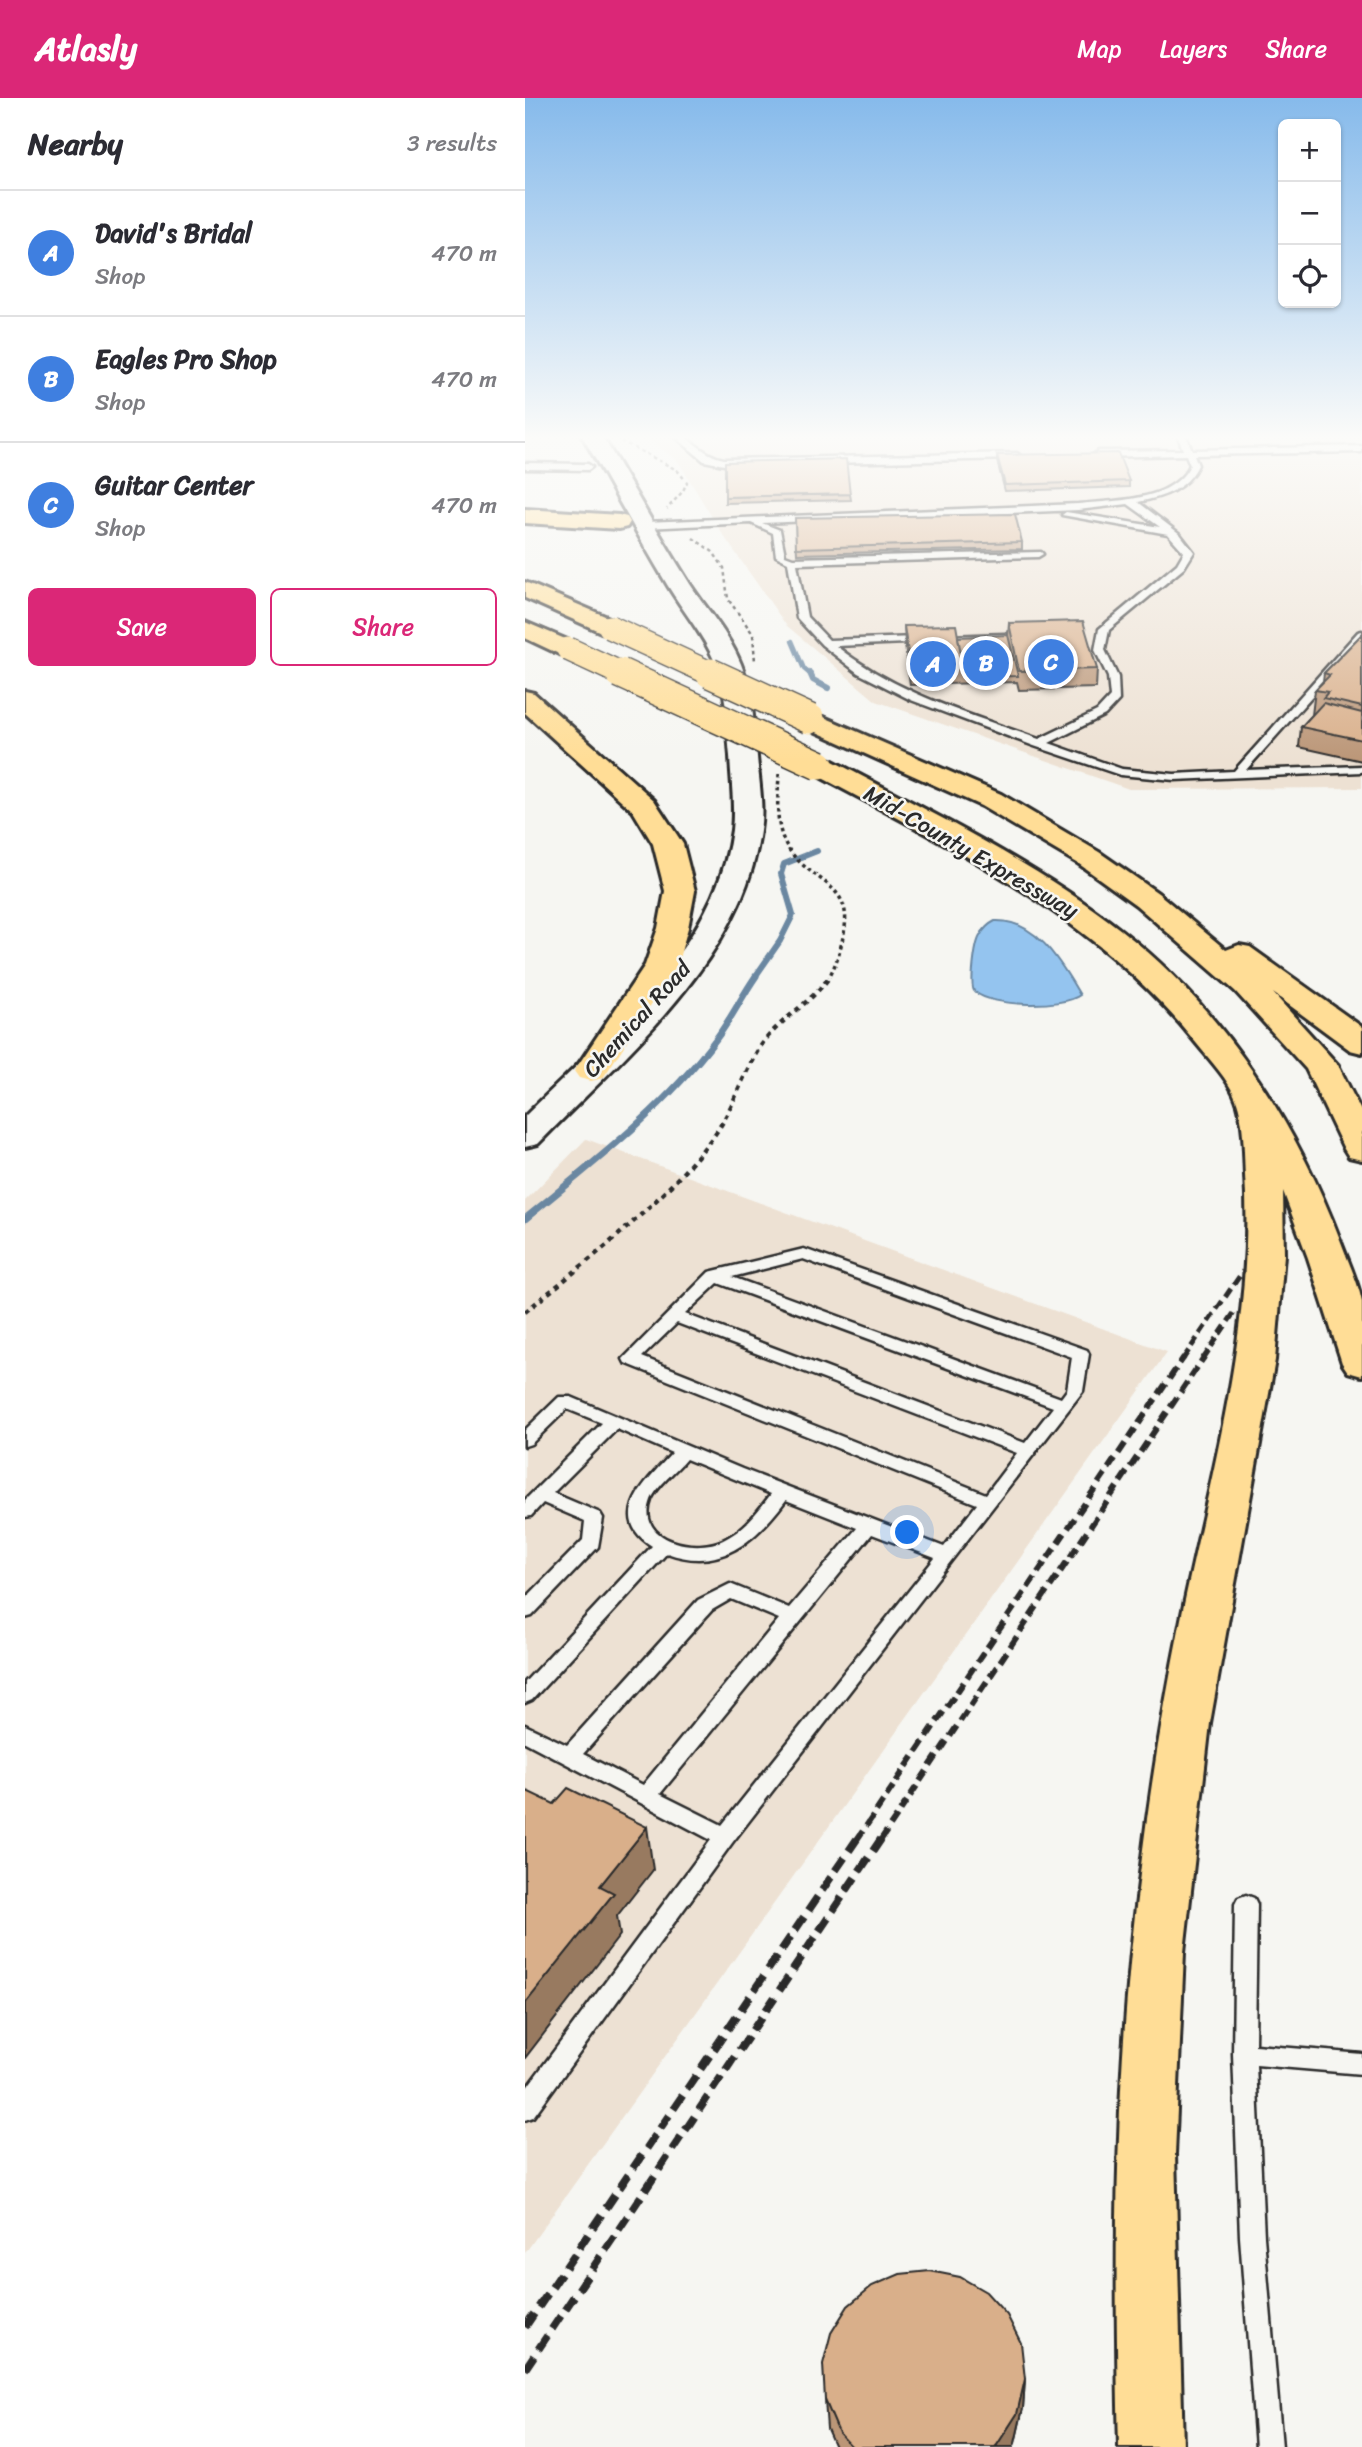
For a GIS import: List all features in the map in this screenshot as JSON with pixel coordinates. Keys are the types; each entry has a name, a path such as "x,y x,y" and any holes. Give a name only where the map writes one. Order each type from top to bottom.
{"highway":[{"name":"Mid-County Expressway","path":"525,589 991,800 1089,858 1147,899 1246,984 1321,1065 1362,1149"},
{"name":"Mid-County Expressway","path":"525,629 819,765 959,839 1086,918 1130,953 1206,1033 1253,1097 1297,1179 1362,1363"},
{"path":"525,699 644,806 669,844 680,891 673,928 661,965 636,1007 591,1071"},
{"path":"1147,899 1238,953 1362,1043"},
{"path":"1151,2447 1146,2288 1147,2113 1158,1935 1195,1659 1242,1432 1265,1282 1268,1226 1266,1179 1253,1097"}],"main road":[{"name":"Chemical Road","path":"525,1136 661,998 693,959 730,891 747,831 739,703 727,663 703,617 650,544"}],"lane":[{"path":"779,544 781,556 792,561 1038,554"},
{"path":"1038,744 1101,713 1115,698 1113,677 1100,650 1104,632 1181,566 1189,552 1183,544"},
{"path":"792,561 802,618 826,643 862,671 915,698 1038,744 1120,772 1174,777 1362,769"},
{"path":"1091,632 1104,632"},
{"path":"826,643 1037,634"},
{"path":"1237,774 1362,634"},
{"path":"525,2109 725,1837 947,1556 989,1502 1028,1451 1075,1391 1080,1354 804,1254 715,1276 631,1359 989,1502"},
{"path":"715,1276 1064,1405"},
{"path":"674,1316 1028,1451"},
{"path":"525,1440 565,1401 947,1556"},
{"path":"525,1511 614,1422"},
{"path":"683,1451 640,1504 639,1520 642,1528 662,1546 695,1553 728,1546 745,1536 783,1491"},
{"path":"525,1611 592,1542 594,1518 541,1495"},
{"path":"646,1796 869,1525"},
{"path":"525,1695 662,1546"},
{"path":"569,1756 705,1605 730,1591 792,1617"},
{"path":"525,1733 725,1837"},
{"path":"1246,1904 1244,2054 1252,2237 1269,2447"},
{"path":"1244,2054 1362,2064"}],"path":[{"path":"525,1312 631,1223 670,1186 713,1138 738,1097 753,1059 764,1042 778,1026 826,985 840,953 848,914 845,901 787,848 779,829"}],"shaded area":[{"path":"729,544 1362,544 1362,788 1129,789 876,701 786,625"},
{"path":"586,1139 1167,1352 525,2253 525,1201"}],"water":[{"path":"995,921 1010,922 1036,936 1065,970 1080,995 1059,1002 1028,1004 996,1001 975,992 973,975 978,941 984,929"}],"building":[{"path":"796,544 961,544 796,548"},
{"path":"1083,621 1097,669 1019,671 1009,623"},
{"path":"956,625 963,665 910,666 904,626"},
{"path":"1362,634 1362,707 1323,698 1328,692 1315,690 1330,675 1324,673"},
{"path":"1008,635 1018,676 963,677 958,637"},
{"path":"1323,703 1362,713 1362,740 1301,727"},
{"path":"568,1788 647,1827 600,1886 614,1893 525,2004 525,1790 554,1804"},
{"path":"930,2271 960,2277 986,2292 1007,2315 1021,2343 1025,2379 1017,2414 995,2447 852,2447 839,2433 825,2400 823,2364 831,2333 848,2306 872,2286 900,2274"}],"waterway":[{"path":"792,641 804,669 811,675"},
{"path":"811,675 813,680 828,688"},
{"path":"755,977 780,941 793,915 781,874 784,864 817,851"},
{"path":"525,1219 626,1135 673,1089 716,1039 756,976"}],"railway":[{"path":"1183,1359 1243,1271"},
{"path":"1203,1359 1234,1313"},
{"path":"856,1841 1184,1357"},
{"path":"880,1841 1204,1357"},
{"path":"525,2327 857,1839"},
{"path":"525,2369 881,1839"}],"place":[{"name":"Guitar Center","path":"1051,662"},
{"name":"Eagles Pro Shop","path":"986,663"},
{"name":"David's Bridal","path":"933,664"}]}
